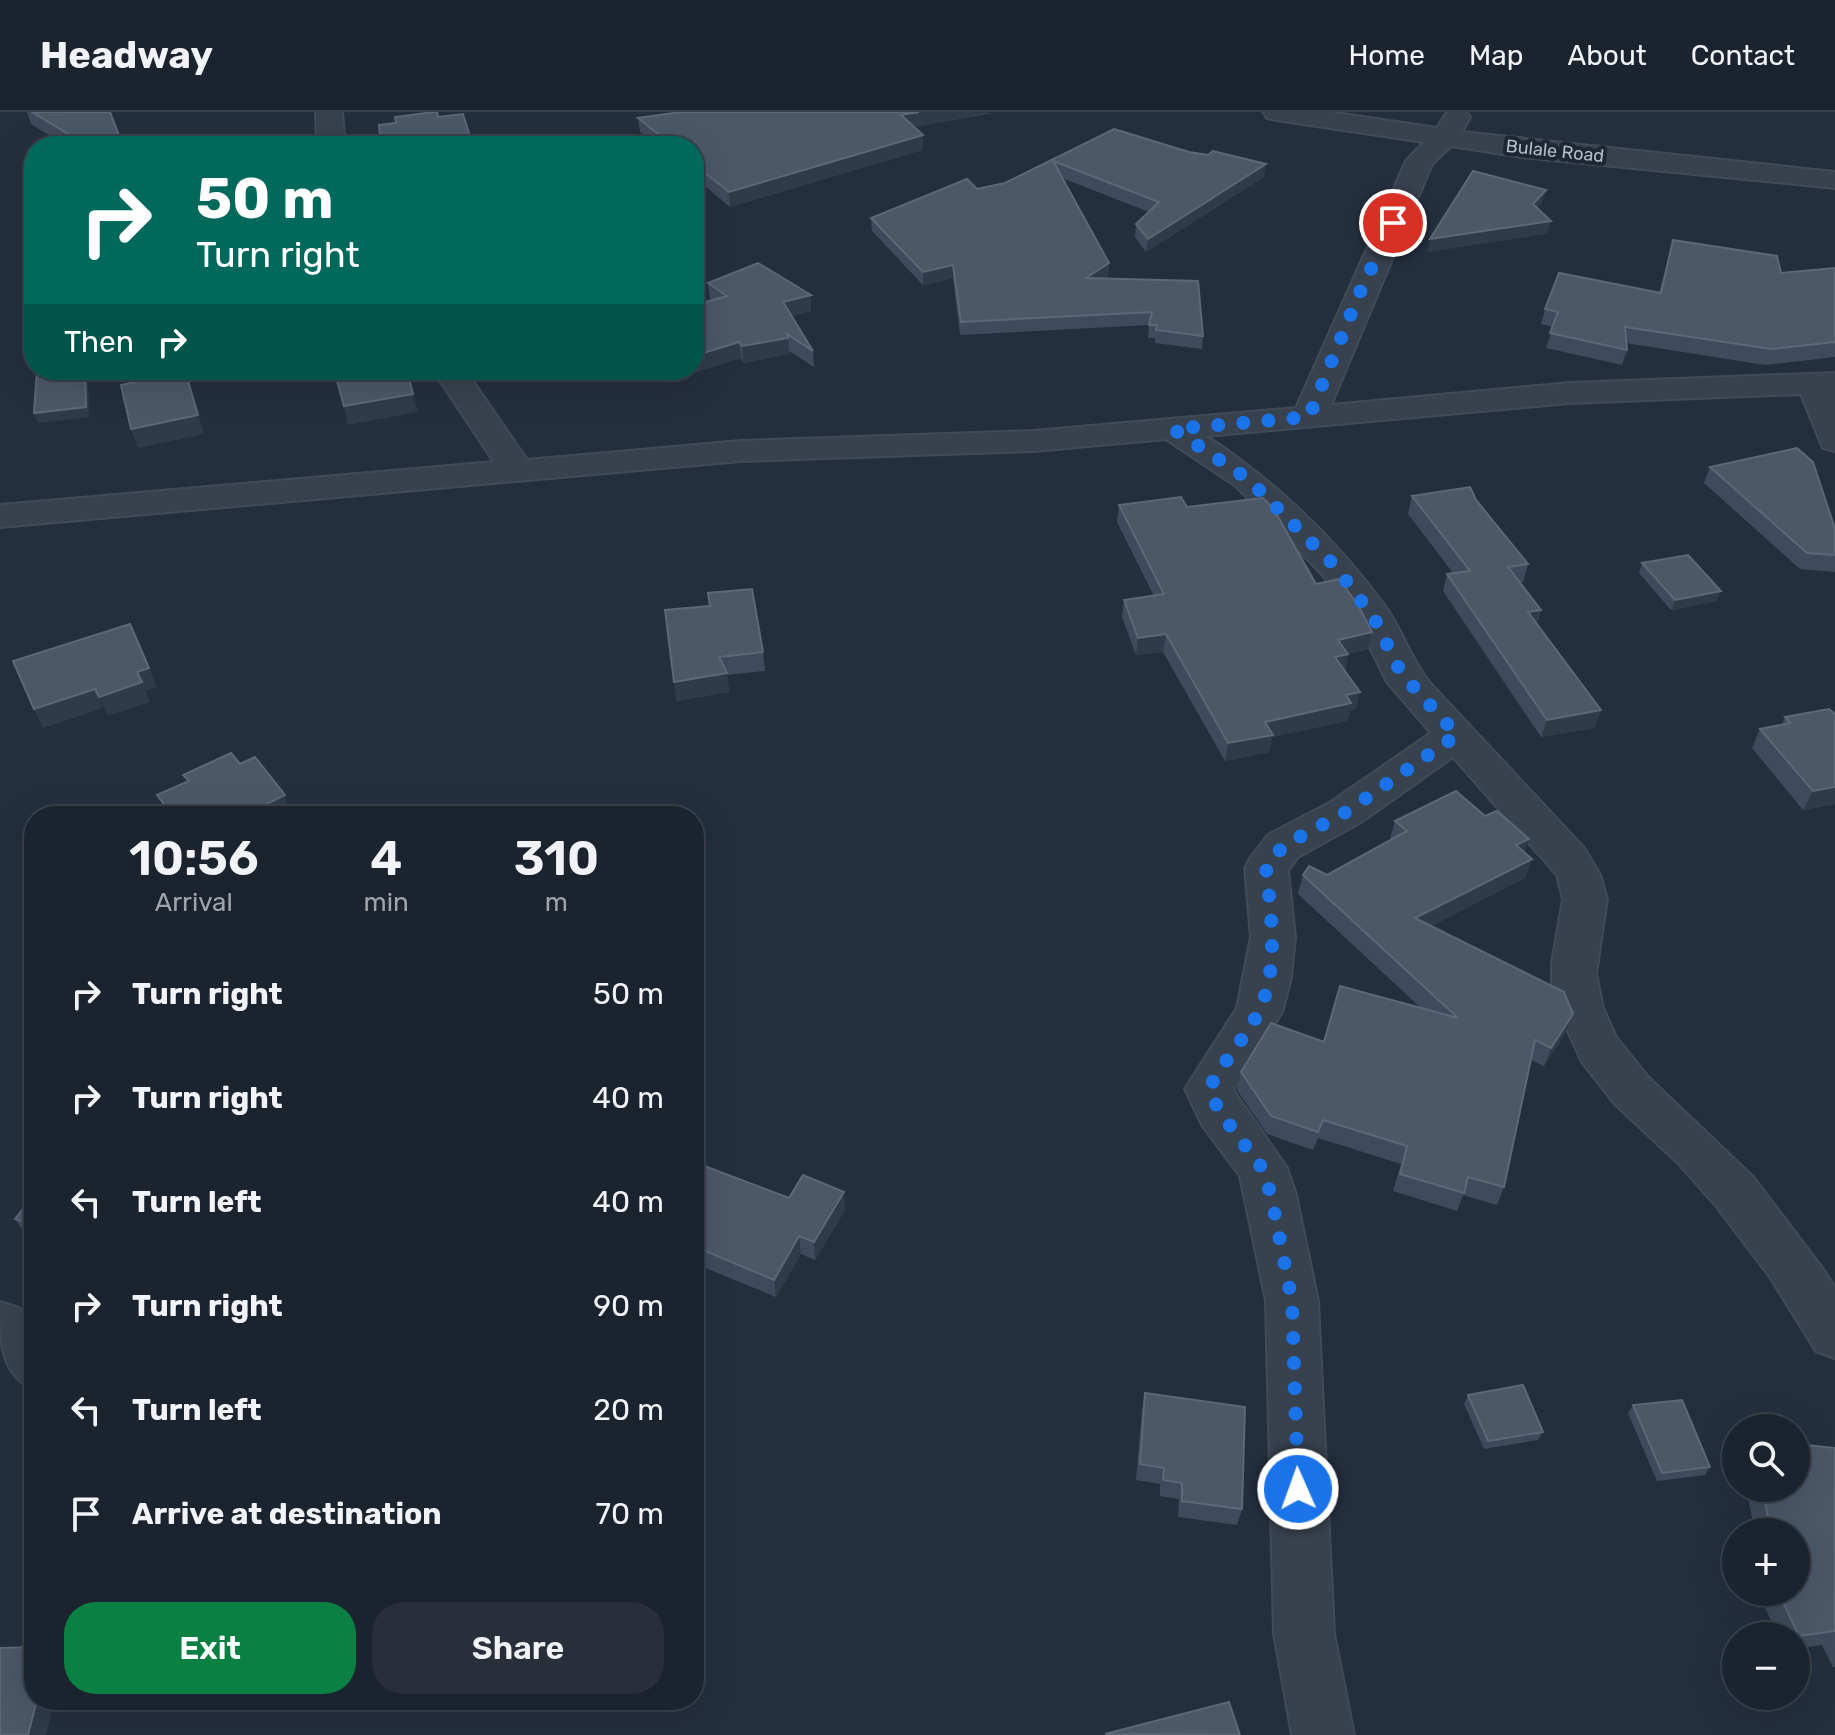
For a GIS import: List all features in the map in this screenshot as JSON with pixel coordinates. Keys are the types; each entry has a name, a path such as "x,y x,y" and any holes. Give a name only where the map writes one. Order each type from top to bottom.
{"street":[{"path":"329,112 330,136"},
{"name":"Bulale Road","path":"1276,112 1453,124 1522,149 1835,180"},
{"path":"1309,417 1368,274 1420,161 1453,124"},
{"path":"456,380 516,469"},
{"path":"0,516 741,451 1034,441 1570,393 1824,383 1835,441"},
{"path":"1173,429 1248,479 1335,566 1374,618 1401,673 1569,859 1582,880 1587,897 1574,964 1575,985 1581,1008 1600,1050 1638,1097 1696,1150 1758,1219 1835,1334"},
{"path":"1323,1735 1304,1634 1292,1301 1271,1195 1262,1168 1219,1111 1209,1089 1259,1012 1268,978 1273,937 1266,868 1270,859 1283,846 1346,812 1457,735"},
{"path":"0,1325 24,1354"}],"building":[{"path":"32,112 110,112 119,136 71,136"},
{"path":"437,112 438,117 463,114 470,136 380,136 379,125 396,123 395,117"},
{"path":"681,112 919,112 901,115 923,135 729,192 704,172 704,136 660,136 638,118"},
{"path":"1114,129 1189,152 1208,155 1213,151 1266,164 1148,239 1136,224 1159,202 1053,161 1109,263 1086,278 1198,281 1203,336 1156,330 1157,325 1149,325 1152,312 961,322 953,265 923,272 871,218 967,179 977,189 1005,183"},
{"path":"1473,171 1546,190 1533,204 1551,221 1430,239"},
{"path":"1673,240 1777,256 1781,273 1835,268 1835,342 1771,349 1625,327 1627,350 1550,333 1558,312 1545,309 1559,273 1661,293"},
{"path":"758,263 811,295 783,302 813,351 787,334 788,338 742,346 739,342 704,353 704,302 727,296 708,283"},
{"path":"36,380 85,380 86,407 34,413"},
{"path":"144,380 188,380 198,415 131,429 121,385"},
{"path":"337,380 410,380 413,394 344,406"},
{"path":"1797,448 1813,462 1835,529 1835,555 1807,553 1710,467"},
{"path":"1470,487 1476,500 1528,564 1508,567 1541,610 1528,612 1601,710 1547,720 1447,574 1470,571 1412,496"},
{"path":"1181,497 1187,507 1263,498 1273,508 1316,584 1339,579 1372,632 1338,640 1348,654 1335,657 1360,692 1346,695 1351,703 1265,722 1273,735 1228,743 1166,634 1138,638 1124,600 1164,594 1119,505"},
{"path":"1688,555 1721,591 1675,600 1642,563"},
{"path":"752,589 763,652 719,657 727,673 674,682 665,610 710,606 708,593"},
{"path":"130,624 149,668 137,672 142,682 99,697 95,689 34,709 13,661"},
{"path":"1829,709 1835,714 1835,787 1813,791 1760,729 1790,723 1785,717"},
{"path":"231,753 240,764 255,757 285,795 263,806 165,806 157,795 189,781 183,775"},
{"path":"1456,791 1485,816 1497,811 1529,839 1516,845 1532,859 1415,918 1564,992 1573,1014 1551,1048 1535,1040 1504,1187 1468,1177 1464,1193 1400,1174 1407,1146 1323,1120 1318,1132 1271,1116 1241,1072 1271,1023 1324,1042 1340,986 1458,1018 1303,875 1309,866 1327,875 1407,831 1395,821"},
{"path":"704,1166 789,1198 803,1175 844,1192 814,1242 799,1236 774,1280 704,1250"},
{"path":"24,1208 24,1222 15,1219"},
{"path":"1523,1385 1543,1432 1488,1441 1468,1395"},
{"path":"1145,1393 1245,1407 1242,1509 1182,1501 1182,1483 1163,1480 1164,1468 1140,1464"},
{"path":"1682,1400 1710,1467 1662,1473 1633,1405"},
{"path":"1810,1445 1835,1448 1835,1631 1810,1634 1810,1622 1792,1622 1785,1606 1810,1606 1810,1518 1768,1518 1765,1502 1810,1502"},
{"path":"24,1647 24,1710 34,1710 28,1735 0,1735 0,1648"},
{"path":"1229,1702 1240,1735 1105,1734"}],"route":[{"path":"1298,1489 1292,1301 1271,1195 1262,1168 1236,1128 1219,1111 1209,1089 1259,1012 1268,978 1273,937 1266,868 1270,859 1283,846 1346,812 1457,735 1401,673 1374,618 1335,566 1248,479 1173,429 1309,417 1341,335 1393,223"}]}
